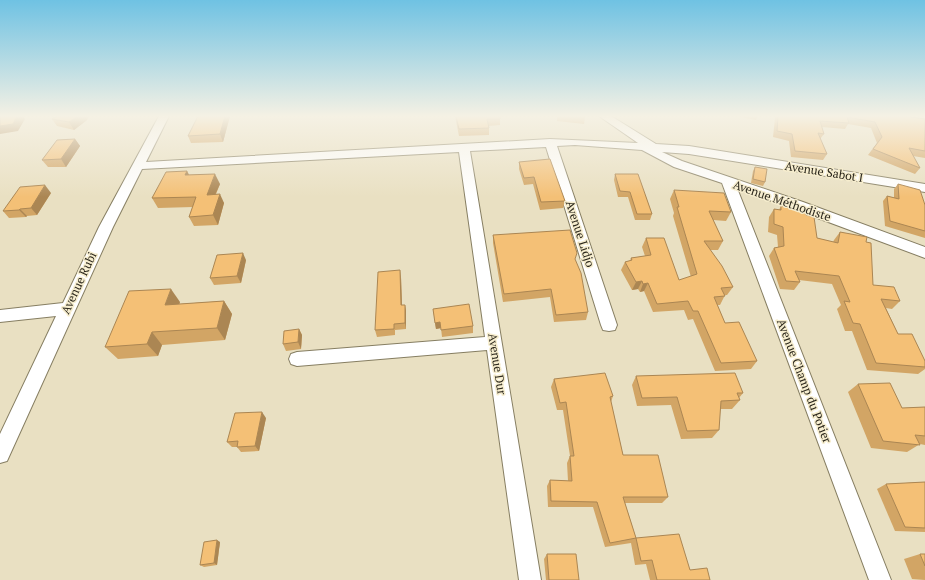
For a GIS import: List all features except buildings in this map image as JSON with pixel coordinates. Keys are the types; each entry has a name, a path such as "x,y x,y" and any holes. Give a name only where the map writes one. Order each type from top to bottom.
{"street":[{"name":"Avenue Rubi","path":"0,454 66,309 149,143"},
{"name":"Avenue Sabot I","path":"137,166 532,143"},
{"name":"Avenue Lidjo","path":"550,143 609,325"},
{"name":"Avenue Sabot I","path":"576,143 646,146 690,150 925,188"},
{"name":"Avenue Méthodiste","path":"642,143 678,164 925,253"},
{"name":"Avenue Dur","path":"464,147 530,580"},
{"name":"Avenue Champ du Potier","path":"728,182 880,580"},
{"path":"0,316 66,309"},
{"path":"297,359 493,344"}]}
